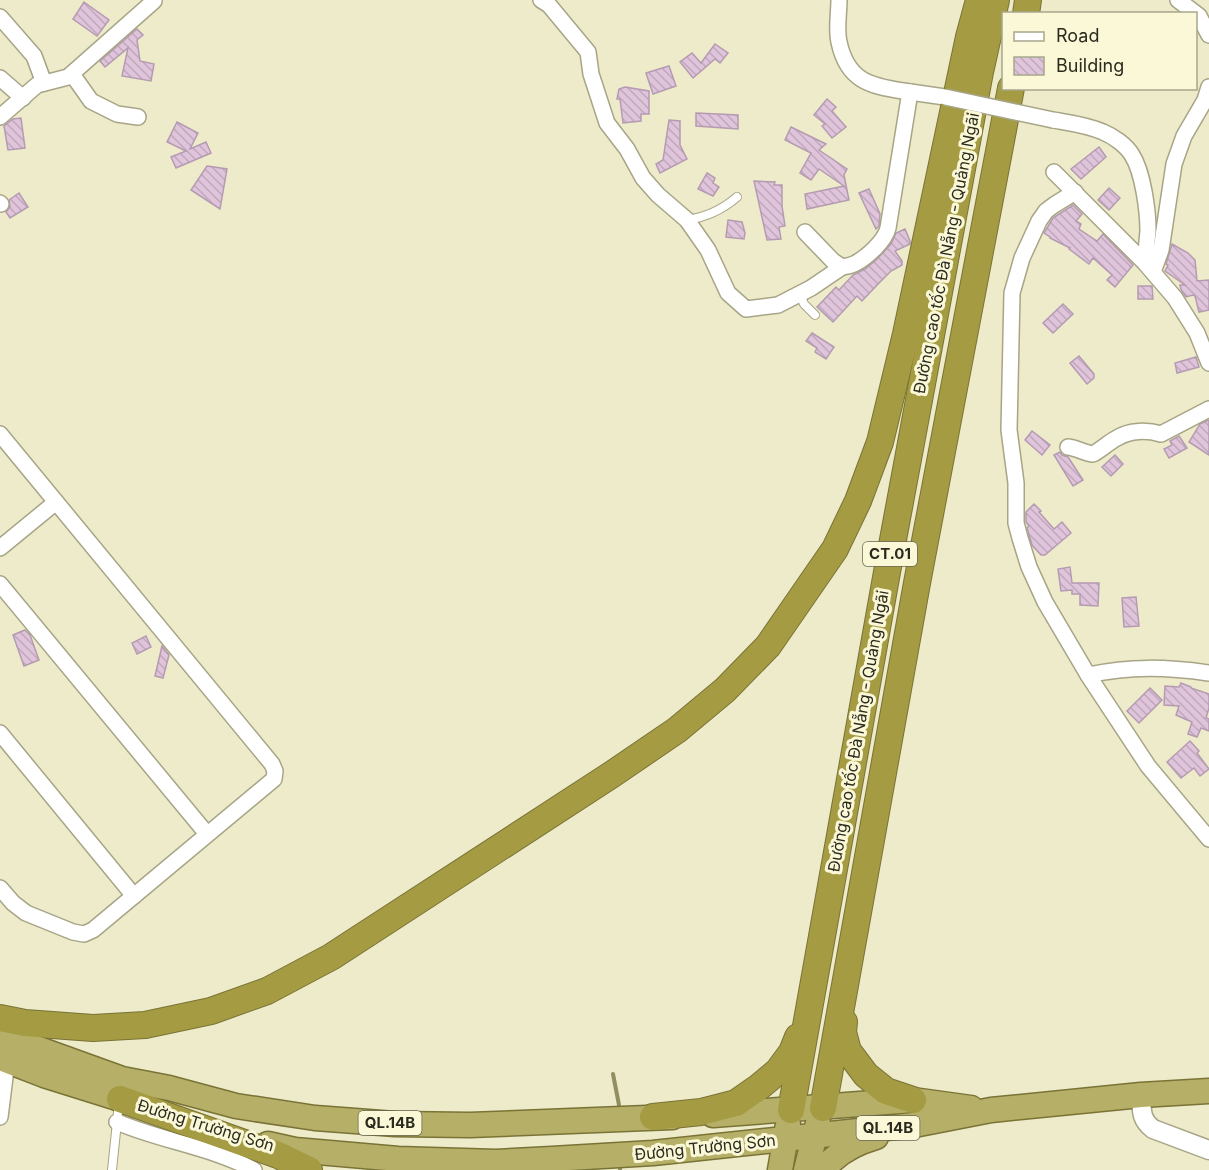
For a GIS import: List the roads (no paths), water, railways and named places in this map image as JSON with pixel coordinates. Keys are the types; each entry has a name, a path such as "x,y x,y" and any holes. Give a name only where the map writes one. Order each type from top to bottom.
{"highway":[{"path":"0,1018 26,1023 93,1028 145,1025 211,1011 267,992 331,957 621,769 677,730 725,690 768,646 835,549 858,501 880,442 979,0"},
{"name":"Đường cao tốc Đà Nẵng - Quảng Ngãi","path":"791,1110 887,572 978,84 996,0"},
{"name":"Đường cao tốc Đà Nẵng - Quảng Ngãi","path":"823,1108 917,583 1011,90"},
{"path":"653,1117 701,1113 736,1103 777,1071 792,1052 804,1020 820,946"},
{"path":"851,952 843,1032 848,1051 866,1075 886,1091 913,1100"},
{"name":"Đường Trường Sơn","path":"6,1049 237,1106 315,1118 395,1124 470,1125 687,1117 913,1100 991,1110"},
{"name":"Đường Trường Sơn","path":"6,1049 44,1075 118,1110 295,1150 398,1159 496,1162 653,1154 914,1125 991,1110 1141,1095 1209,1091"},
{"path":"806,1170 823,1108"},
{"path":"118,1110 278,1155 309,1170"},
{"path":"780,1170 791,1110"},
{"path":"823,1170 829,1162 854,1144 914,1125"}],"street":[{"path":"0,117 37,85 72,74 153,0"},
{"path":"541,0 549,5 588,52 591,74 607,123 627,150 643,178 658,195 687,220 708,250 728,294 746,309 778,305 800,294 842,267 857,263 886,236 909,92"},
{"path":"840,0 838,40 844,59 854,74 869,84 887,89 945,97 1088,127 1105,133 1120,143 1131,153 1139,169 1148,230 1149,268"},
{"path":"1178,0 1194,12"},
{"path":"1197,14 1209,35"},
{"path":"0,17 34,56 44,83"},
{"path":"72,74 92,101 117,114 138,117"},
{"path":"0,78 23,98"},
{"path":"1149,268 1161,250 1174,164 1184,136 1205,100 1209,87"},
{"path":"1054,172 1149,268 1175,298 1197,333 1209,363"},
{"path":"1075,192 1054,205 1039,221 1022,258 1012,293 1009,430 1016,483 1016,523 1023,551 1045,602 1088,675 1148,766 1209,839"},
{"path":"805,232 833,261 842,267"},
{"path":"1068,447 1075,447 1085,453 1093,454 1118,437 1136,432 1161,434 1209,409"},
{"path":"0,434 272,764 275,771 274,779 93,930 84,934 26,914 0,888"},
{"path":"0,548 56,502"},
{"path":"0,584 207,834"},
{"path":"1088,675 1136,668 1160,668 1209,674"},
{"path":"0,733 134,896"},
{"path":"0,1117 6,1049"},
{"path":"1141,1095 1143,1116 1149,1126 1209,1150"},
{"path":"118,1110 140,1132 219,1156 254,1170"}],"lane":[{"path":"687,220 711,214 737,197"},
{"path":"800,294 804,304 815,315"},
{"path":"112,1170 118,1110"}],"waterway":[{"path":"613,1074 619,1105"}]}
